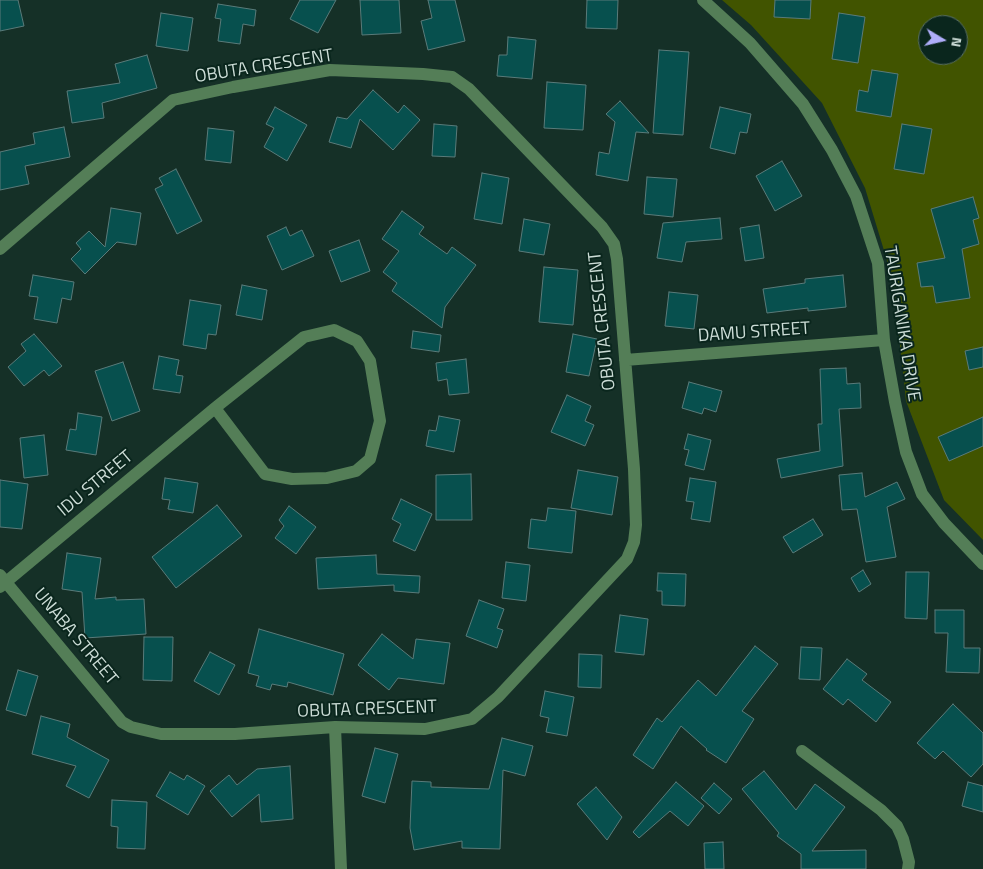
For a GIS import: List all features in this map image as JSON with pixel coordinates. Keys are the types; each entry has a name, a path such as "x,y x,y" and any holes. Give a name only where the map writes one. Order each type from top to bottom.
{"street":[{"name":"TAURIGANIKA DRIVE","path":"703,0 750,43 797,98 832,150 856,196 878,262 884,340 906,452 922,494 944,523 983,564"},
{"name":"OBUTA CRESCENT","path":"0,249 173,100 233,87 330,70 452,77 469,89 602,227 614,244 618,259 634,469 636,525 634,542 628,559 498,698 472,719 425,729 335,727 235,734 161,734 131,727 122,722"},
{"path":"334,330 357,341 370,361 380,422 370,459 356,471 327,478 292,479 264,474 215,408 304,337 334,330"},
{"name":"DAMU STREET","path":"626,360 884,340"},
{"name":"IDU STREET","path":"2,581 215,408"},
{"name":"UNABA STREET","path":"2,581 122,722"},
{"path":"335,727 341,869"},
{"path":"802,751 881,810 897,826 903,839 909,862 908,869"}],"green space":[{"path":"722,0 983,0 983,540 944,500 906,401 893,280 865,188 822,103 751,25"}],"building":[{"path":"0,0 18,0 24,26 0,31"},
{"path":"300,0 336,0 318,33 290,19"},
{"path":"360,0 399,0 401,33 362,35"},
{"path":"428,0 455,0 465,41 428,50 421,21 432,18"},
{"path":"587,0 618,0 617,29 586,28"},
{"path":"775,0 811,0 810,19 774,17"},
{"path":"218,4 256,10 254,26 243,24 240,44 218,41 221,19 215,18"},
{"path":"161,13 193,18 188,51 156,46"},
{"path":"839,13 865,17 858,63 832,59"},
{"path":"508,37 536,40 532,79 497,76 499,55 507,55"},
{"path":"659,50 689,52 683,135 653,133"},
{"path":"147,55 157,88 102,103 104,118 72,123 67,91 120,83 115,64"},
{"path":"872,70 898,74 891,117 856,111 859,90 868,92"},
{"path":"547,82 586,85 583,130 544,128"},
{"path":"373,90 398,113 404,105 420,120 393,150 360,119 351,148 329,142 337,117 347,119"},
{"path":"620,101 649,133 636,132 628,181 596,175 599,152 609,154 615,122 606,114"},
{"path":"275,107 307,125 287,161 264,147 274,128 266,124"},
{"path":"720,107 751,114 747,133 740,132 735,154 710,148"},
{"path":"434,124 457,126 455,157 432,156"},
{"path":"902,124 932,129 924,174 894,169"},
{"path":"64,127 70,157 25,166 29,184 0,190 0,152 35,144 33,133"},
{"path":"208,128 234,131 231,163 205,160"},
{"path":"782,161 802,196 775,211 756,176"},
{"path":"176,169 202,221 177,234 155,189 163,185 159,178"},
{"path":"482,173 509,178 502,224 474,219"},
{"path":"647,177 677,179 673,217 644,214"},
{"path":"973,197 979,218 973,220 979,244 962,249 970,298 936,303 933,286 921,287 917,263 945,258 931,209"},
{"path":"111,208 141,213 136,245 117,242 85,274 71,259 81,249 76,243 89,231 105,247"},
{"path":"402,211 424,227 419,234 447,254 452,247 476,265 445,307 442,328 392,291 397,283 383,272 399,251 382,239"},
{"path":"720,218 722,239 686,242 682,262 657,258 663,223"},
{"path":"524,219 550,224 544,255 519,251"},
{"path":"759,225 764,258 745,261 740,228"},
{"path":"286,227 290,236 302,230 314,256 282,270 267,236"},
{"path":"359,240 370,271 341,282 329,251"},
{"path":"544,267 578,270 573,325 539,322"},
{"path":"33,275 74,282 71,300 62,298 57,323 34,319 38,297 29,296"},
{"path":"843,275 846,307 808,311 808,308 767,313 763,289 805,283 805,279"},
{"path":"242,285 267,290 262,320 236,315"},
{"path":"669,292 698,295 694,329 665,326"},
{"path":"190,300 221,305 216,335 208,334 206,349 183,345"},
{"path":"413,331 441,335 439,352 411,348"},
{"path":"34,334 62,366 49,376 44,370 24,386 8,367 26,351 21,344"},
{"path":"573,334 597,339 589,376 566,372"},
{"path":"983,347 983,367 969,370 965,351"},
{"path":"159,356 179,360 176,375 183,376 180,393 153,389"},
{"path":"466,359 469,393 449,395 447,379 438,381 436,363"},
{"path":"123,362 140,411 112,421 95,371"},
{"path":"846,368 847,384 860,383 861,408 839,409 843,466 781,478 777,459 820,451 818,424 822,424 820,369"},
{"path":"689,382 722,391 716,412 704,408 702,414 682,408"},
{"path":"567,395 591,406 585,421 594,425 585,446 551,432"},
{"path":"78,413 102,417 96,455 66,450 70,429 76,430"},
{"path":"439,416 460,420 454,452 426,446 429,430 436,431"},
{"path":"983,417 983,446 949,461 938,437"},
{"path":"688,434 711,440 704,470 685,465 689,450 684,449"},
{"path":"44,435 48,475 24,478 20,438"},
{"path":"578,470 618,477 612,515 571,508"},
{"path":"862,473 865,497 897,482 905,499 887,507 896,557 866,562 857,509 842,510 839,475"},
{"path":"471,474 472,520 436,520 436,475"},
{"path":"165,478 198,483 193,513 168,509 170,500 162,499"},
{"path":"690,478 716,482 710,522 691,519 694,502 686,501"},
{"path":"0,480 28,484 22,529 0,527"},
{"path":"401,499 432,514 415,551 393,541 401,524 392,519"},
{"path":"217,505 242,536 176,588 152,557"},
{"path":"289,506 316,527 296,554 275,538 284,526 279,520"},
{"path":"548,508 576,511 572,553 528,548 531,519 546,521"},
{"path":"813,519 823,535 793,553 783,537"},
{"path":"67,553 101,558 95,599 116,597 116,600 144,599 146,634 85,638 82,592 62,589"},
{"path":"376,555 377,574 420,576 419,593 394,591 394,585 318,589 316,558"},
{"path":"506,562 530,565 526,601 502,598"},
{"path":"863,570 871,584 859,592 851,578"},
{"path":"906,572 929,572 927,619 905,618"},
{"path":"658,573 686,574 685,606 662,605 662,591 657,591"},
{"path":"479,600 504,609 497,628 503,630 497,648 466,636"},
{"path":"935,610 964,610 964,648 980,648 979,673 946,672 948,633 935,633"},
{"path":"620,615 648,619 644,655 615,652"},
{"path":"259,629 344,654 333,695 288,682 287,687 272,684 270,690 256,686 259,676 248,673"},
{"path":"382,634 413,659 416,639 450,643 444,684 398,678 389,690 358,665"},
{"path":"144,637 173,637 172,681 143,680"},
{"path":"755,646 778,664 742,711 754,719 726,763 706,750 681,726 653,769 633,755 657,718 662,722 698,680 716,696"},
{"path":"801,647 822,648 820,680 799,679"},
{"path":"210,652 235,665 219,695 194,681"},
{"path":"579,654 602,655 601,688 578,687"},
{"path":"847,659 867,674 862,680 891,702 876,722 848,699 843,705 823,689"},
{"path":"18,670 38,676 26,716 6,710"},
{"path":"545,691 574,697 567,736 546,732 549,718 540,716"},
{"path":"953,704 983,733 983,764 971,777 943,751 935,759 917,743"},
{"path":"41,716 70,724 67,737 109,760 89,798 66,786 76,766 32,754"},
{"path":"502,738 533,746 525,776 503,770 500,849 462,848 462,841 414,850 410,828 412,781 431,782 431,787 489,789"},
{"path":"375,748 398,754 385,803 362,796"},
{"path":"290,766 293,819 261,822 259,794 232,817 210,791 229,775 237,785 257,769"},
{"path":"764,771 796,810 815,784 845,807 812,851 866,850 866,869 801,869 801,854 777,836 779,833 742,789"},
{"path":"170,772 184,780 187,775 205,786 188,815 156,796"},
{"path":"676,782 704,806 688,826 670,811 639,838 633,832"},
{"path":"968,782 983,786 983,812 962,806"},
{"path":"714,783 732,799 719,814 701,798"},
{"path":"596,787 622,817 607,840 577,804"},
{"path":"112,800 147,802 145,849 117,848 118,827 111,826"},
{"path":"723,842 724,869 705,869 704,843"}]}
